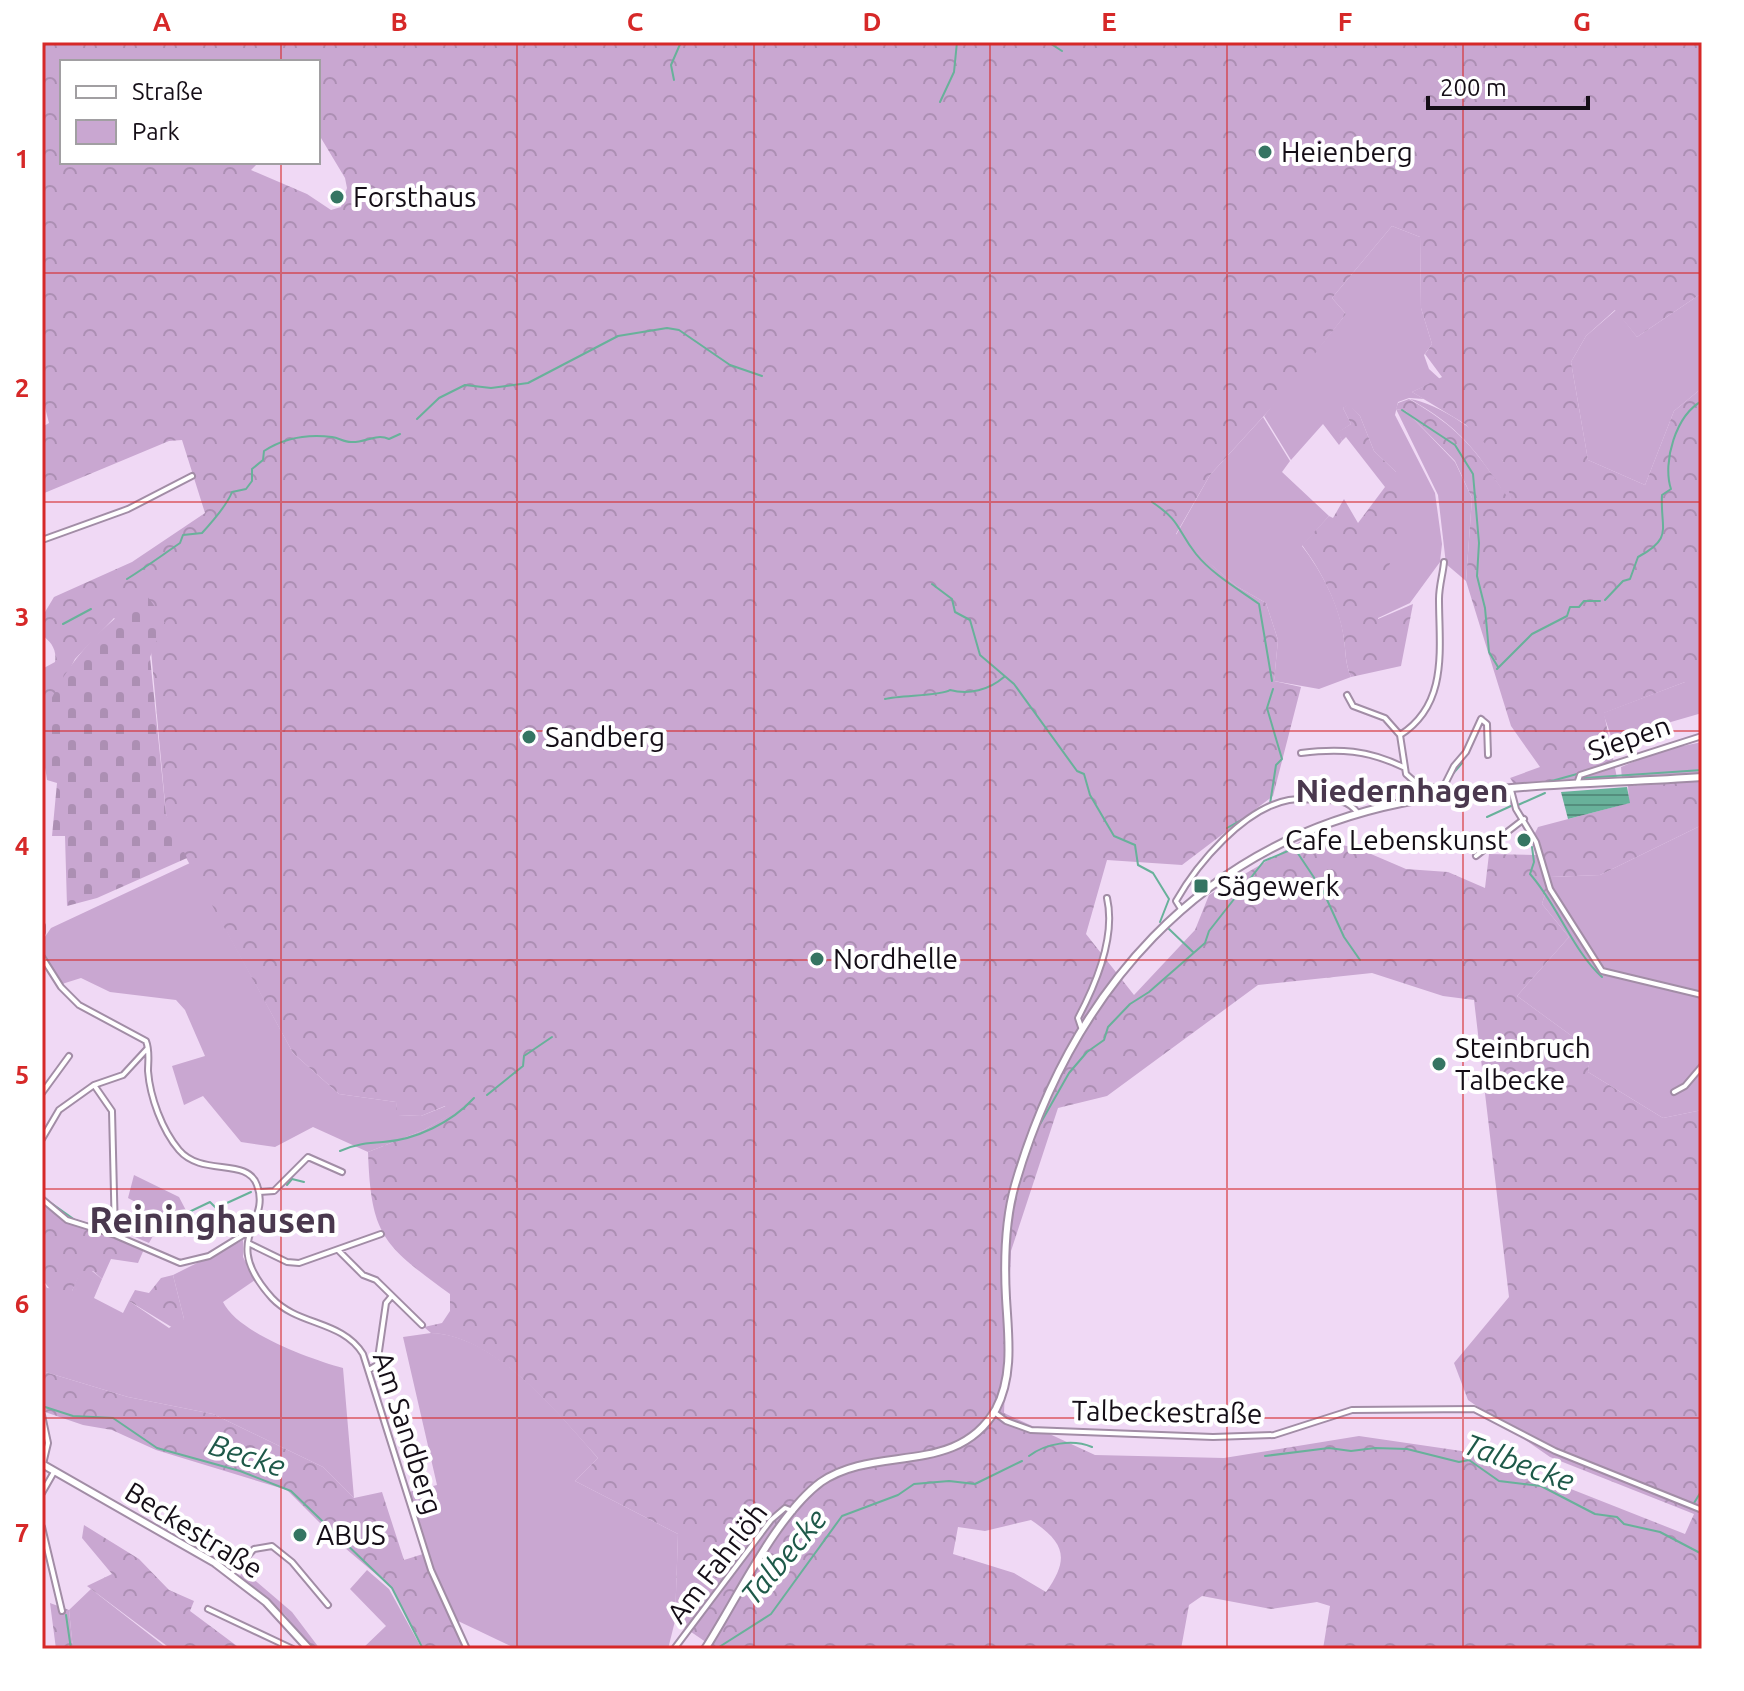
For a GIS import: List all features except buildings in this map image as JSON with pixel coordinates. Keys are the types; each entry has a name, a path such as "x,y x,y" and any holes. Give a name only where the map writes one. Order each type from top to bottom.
{"main road":[{"path":"705,1649 793,1511 822,1482 840,1472 866,1464 934,1456 957,1447 994,1412 1008,1366 1006,1242 1013,1192 1028,1138 1081,1027 1125,966 1181,909 1218,880 1273,847 1358,813 1443,793 1702,777"},
{"name":"Beckestraße","path":"43,1464 164,1531 230,1575 266,1602 309,1649"}],"street":[{"path":"42,540 128,509 192,476"},
{"path":"1400,735 1418,722 1440,672 1443,637 1439,599 1444,562"},
{"path":"1347,695 1353,706 1380,715 1400,735 1403,767 1410,779 1443,793 1481,719 1487,724 1488,755"},
{"name":"Siepen","path":"1577,786 1580,775 1702,736"},
{"path":"1301,753 1353,750 1403,767"},
{"path":"1511,790 1513,803 1536,842 1550,889 1602,971 1702,995"},
{"path":"1181,909 1176,901 1211,853 1223,840 1265,810 1288,800 1343,801 1358,813"},
{"path":"1476,856 1524,819"},
{"path":"1081,1027 1078,1018 1095,986 1102,961 1110,912 1107,898"},
{"path":"42,926 42,932"},
{"path":"42,957 61,987 79,1005 141,1037 148,1047 153,1097 178,1150 203,1166 244,1170 257,1182 259,1192 274,1191 308,1157 342,1172"},
{"path":"42,1139 59,1110 94,1085 123,1075 148,1047"},
{"path":"42,1093 69,1056"},
{"path":"1674,1092 1685,1086 1702,1066"},
{"path":"94,1085 112,1111 115,1235"},
{"name":"Am Sandberg","path":"259,1192 249,1232 247,1259 275,1300 296,1316 339,1330 356,1342 369,1370 431,1570 467,1649"},
{"path":"42,1199 67,1220 115,1235 180,1263 209,1256 249,1232"},
{"path":"248,1243 287,1262 312,1260 381,1234"},
{"path":"339,1251 422,1325"},
{"path":"369,1370 377,1365 386,1303 391,1297"},
{"name":"Talbeckestraße","path":"994,1412 1014,1425 1031,1430 1213,1437 1274,1435 1352,1410 1474,1409 1555,1451 1702,1510"},
{"path":"42,1415 48,1443 43,1464"},
{"path":"42,1493 55,1470"},
{"name":"Am Fahrlöh","path":"674,1649 771,1520 785,1508 793,1511"},
{"path":"42,1527 62,1611"},
{"path":"230,1575 254,1549 272,1546 292,1562 328,1605"},
{"name":"Beckestraße","path":"208,1609 293,1649"}],"green space":[{"path":"42,42 1702,42 1702,293 1637,337 1615,310 1586,336 1571,362 1588,460 1645,485 1674,411 1702,388 1702,682 1685,682 1604,713 1617,778 1514,784 1510,778 1540,767 1511,726 1466,581 1472,498 1455,461 1406,411 1396,409 1398,403 1409,399 1456,432 1478,455 1511,502 1503,461 1465,424 1412,392 1442,377 1425,354 1432,344 1421,308 1420,237 1392,226 1332,298 1346,314 1281,397 1210,475 1176,534 1236,586 1266,603 1278,640 1274,681 1301,687 1273,796 1182,865 1107,860 1086,934 1134,995 1195,930 1209,895 1306,838 1357,848 1406,869 1448,872 1485,888 1489,854 1536,855 1532,839 1538,827 1629,803 1628,786 1702,781 1702,825 1600,875 1550,877 1542,904 1569,937 1517,996 1591,1050 1588,1072 1663,1118 1702,1110 1702,1649 1323,1649 1330,1606 1317,1602 1271,1609 1202,1596 1189,1605 1181,1649 716,1649 675,1621 678,1534 575,1481 598,1458 544,1399 502,1362 479,1347 455,1337 431,1333 424,1327 442,1323 450,1311 450,1294 409,1263 385,1236 373,1203 368,1152 424,1130 450,1114 445,1106 421,1116 397,1115 396,1102 339,1094 293,1053 172,832 166,814 151,651 114,618 75,659 42,724 42,669 55,662 55,653 53,646 42,635 42,617 54,597 132,562 205,513 182,440 169,441 42,494 42,427 49,423 42,396","holes":["1372,973 1443,996 1474,1000 1509,1297 1454,1363 1468,1400 1550,1457 1694,1514 1685,1534 1482,1454 1359,1436 1224,1458 1095,1455 1004,1413 1011,1251 1058,1108 1107,1096 1258,985","1031,1520 1051,1536 1060,1552 1059,1570 1046,1592 1014,1573 953,1554 958,1527 985,1531"]},
{"path":"1392,226 1420,237 1421,308 1432,344 1424,355 1429,369 1440,379 1412,392 1424,399 1409,398 1398,402 1395,415 1435,493 1442,544 1440,562 1410,603 1378,618 1378,583 1396,472 1374,451 1360,416 1348,405 1343,408 1351,424 1339,432 1342,441 1339,445 1323,424 1291,460 1264,416 1346,314 1332,298"},
{"path":"1702,293 1702,388 1674,411 1645,485 1588,460 1571,362 1586,336 1616,310 1637,337"},
{"path":"1410,399 1434,407 1461,422 1496,451 1508,476 1512,505 1468,444 1444,422"},
{"path":"1348,404 1360,416 1374,451 1396,472 1398,530 1392,559 1378,583 1378,619 1413,604 1401,666 1351,677 1334,601 1302,545 1329,516 1333,518 1344,499 1358,523 1385,487 1346,437 1342,441 1338,432 1351,424 1343,408"},
{"path":"1396,409 1406,411 1455,462 1472,498 1466,581 1446,564 1438,495"},
{"path":"1263,417 1290,461 1282,472 1329,516 1302,546 1334,602 1351,677 1319,689 1274,681 1278,640 1266,603 1236,586 1176,535 1210,475"},
{"path":"148,597 165,621 150,657 166,814 187,858 97,898 67,906 65,836 52,836 57,783 47,780 41,745 42,724 58,686 83,650 115,619"},
{"path":"1685,682 1702,682 1702,713 1612,739 1603,713"},
{"path":"1682,742 1683,746 1702,742 1702,774 1622,780 1621,767"},
{"path":"1702,825 1702,1110 1663,1118 1588,1072 1591,1050 1517,996 1569,937 1542,904 1550,877 1600,875"},
{"path":"190,863 293,1053 339,1094 396,1102 398,1115 421,1116 446,1106 451,1114 424,1130 368,1152 313,1127 275,1147 241,1142 203,1096 184,1105 172,1066 205,1056 185,1010 176,1000 110,992 81,978 62,984 45,958 42,941 51,928"},
{"path":"134,1175 179,1197 192,1222 177,1231 153,1236 149,1243 130,1235 139,1204 128,1198"},
{"path":"42,1202 67,1220 145,1247 138,1263 111,1259 102,1279 93,1271 81,1271 72,1291 59,1301 42,1279"},
{"path":"243,1240 243,1257 255,1280 223,1302 243,1324 259,1334 294,1351 343,1368 354,1498 323,1467 213,1414 128,1397 42,1371 42,1279 47,1288 72,1291 80,1271 92,1271 102,1279 94,1298 123,1313 129,1301 169,1328 184,1319 173,1275"},
{"path":"173,1275 184,1319 178,1331 129,1301 135,1290 149,1293 161,1278"},
{"path":"431,1333 455,1337 479,1347 524,1379 545,1399 598,1458 575,1481 678,1534 675,1621 668,1649 517,1649 458,1621 433,1568 409,1492 437,1485 403,1337"},
{"path":"42,1371 128,1397 213,1414 323,1467 354,1498 382,1492 404,1560 423,1554 465,1649 424,1649 391,1587 345,1548 287,1490 156,1450 112,1430 83,1425 45,1412"},
{"path":"84,1525 139,1559 169,1590 194,1601 190,1611 241,1649 171,1649 87,1586 112,1574 82,1538"},
{"path":"367,1570 389,1589 422,1649 362,1649 386,1626 350,1589"},
{"path":"244,1571 292,1612 320,1649 313,1649 285,1615 239,1577"},
{"path":"91,1589 168,1649 73,1649 69,1610"},
{"path":"50,1603 69,1610 73,1649 56,1649"}],"shaded area":[{"path":"1627,787 1630,803 1568,819 1561,792"}],"waterway":[{"path":"674,80 671,65 681,42"},
{"path":"940,102 954,72 957,42"},
{"path":"1048,42 1062,51"},
{"path":"417,419 439,398 465,385 491,388 528,383 618,336 667,328 679,330 730,365 762,376"},
{"path":"1605,600 1623,581 1630,579 1638,557 1661,538 1662,495 1671,489 1668,466 1673,440 1685,417 1702,401"},
{"path":"1402,410 1455,445 1473,474 1479,543 1477,576 1485,608 1489,652 1498,667"},
{"path":"127,579 180,543 183,535 202,533 232,492 246,489 252,481 252,469 263,460 264,451 288,440 305,437 332,437 356,442 380,437 389,439 400,434"},
{"path":"1152,502 1174,521 1196,554 1210,568 1259,604 1272,681"},
{"path":"932,584 952,599 955,612 970,620 980,655 1014,684 1077,771 1084,774 1090,795 1114,836 1135,845 1138,865 1153,873 1169,899 1160,922"},
{"path":"1497,669 1532,634 1567,616 1570,607 1579,607 1584,601 1600,601"},
{"path":"63,624 91,609"},
{"path":"885,699 950,690 978,690 1004,677"},
{"path":"1227,828 1270,804 1276,765 1282,759 1267,708 1273,689"},
{"path":"1469,741 1475,728"},
{"path":"1451,776 1462,763"},
{"path":"1584,778 1702,770"},
{"path":"1548,782 1577,774"},
{"path":"1518,805 1545,793"},
{"path":"1487,817 1511,806"},
{"path":"1040,1124 1069,1073 1087,1052 1104,1040 1108,1027 1130,1004 1149,992 1205,943 1209,931 1264,861 1312,841"},
{"path":"1293,846 1323,891 1344,937 1360,960"},
{"path":"1532,847 1534,862 1530,874 1582,954 1602,977"},
{"path":"1239,873 1247,885"},
{"path":"1169,929 1193,952"},
{"path":"487,1095 523,1066 524,1056 552,1037"},
{"path":"340,1151 356,1145 395,1141 420,1134 455,1115 474,1098"},
{"path":"287,1185 292,1179 304,1182"},
{"path":"125,1233 190,1224 189,1212 210,1202 216,1208 251,1192"},
{"path":"51,1203 75,1220 110,1231"},
{"name":"Becke","path":"42,1406 73,1416 113,1418 157,1448 240,1471 291,1491 392,1588 423,1649"},
{"name":"Talbecke","path":"1029,1456 1043,1448 1060,1444 1077,1443 1092,1447"},
{"name":"Talbecke","path":"1265,1456 1329,1448 1351,1451 1375,1448 1407,1449 1459,1462 1469,1460 1499,1481 1541,1486 1595,1514 1617,1517 1624,1524 1660,1532 1702,1554"},
{"name":"Talbecke","path":"716,1649 771,1614 842,1516 898,1495 914,1484 949,1481 975,1484 1022,1461"},
{"path":"1694,1503 1702,1490"},
{"path":"66,1615 71,1649"}],"place":[{"name":"Heienberg","path":"1265,152"},
{"name":"Forsthaus","path":"337,197"},
{"name":"Sandberg","path":"529,737"},
{"name":"Cafe Lebenskunst","path":"1524,840"},
{"name":"Sägewerk","path":"1201,886"},
{"name":"Nordhelle","path":"817,959"},
{"name":"Steinbruch Talbecke","path":"1439,1064"},
{"name":"ABUS","path":"300,1535"}],"district":[{"name":"Niedernhagen","path":"1402,791"},
{"name":"Reininghausen","path":"213,1220"}]}
